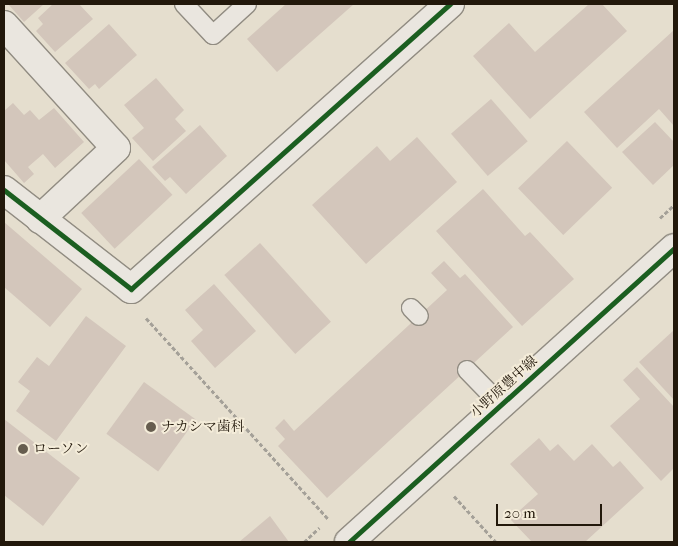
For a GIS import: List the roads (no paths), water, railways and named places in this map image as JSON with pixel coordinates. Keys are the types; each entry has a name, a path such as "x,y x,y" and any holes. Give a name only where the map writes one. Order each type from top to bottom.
{"street":[{"path":"4,190 131,290 450,4"},
{"path":"4,25 116,148 40,218"},
{"name":"小野原豊中線","path":"349,542 674,248"}],"lane":[{"path":"184,4 213,35 247,4"},
{"path":"467,370 501,405"}],"place":[{"name":"ナカシマ歯科","path":"151,427"},
{"name":"ローソン","path":"23,449"}]}
